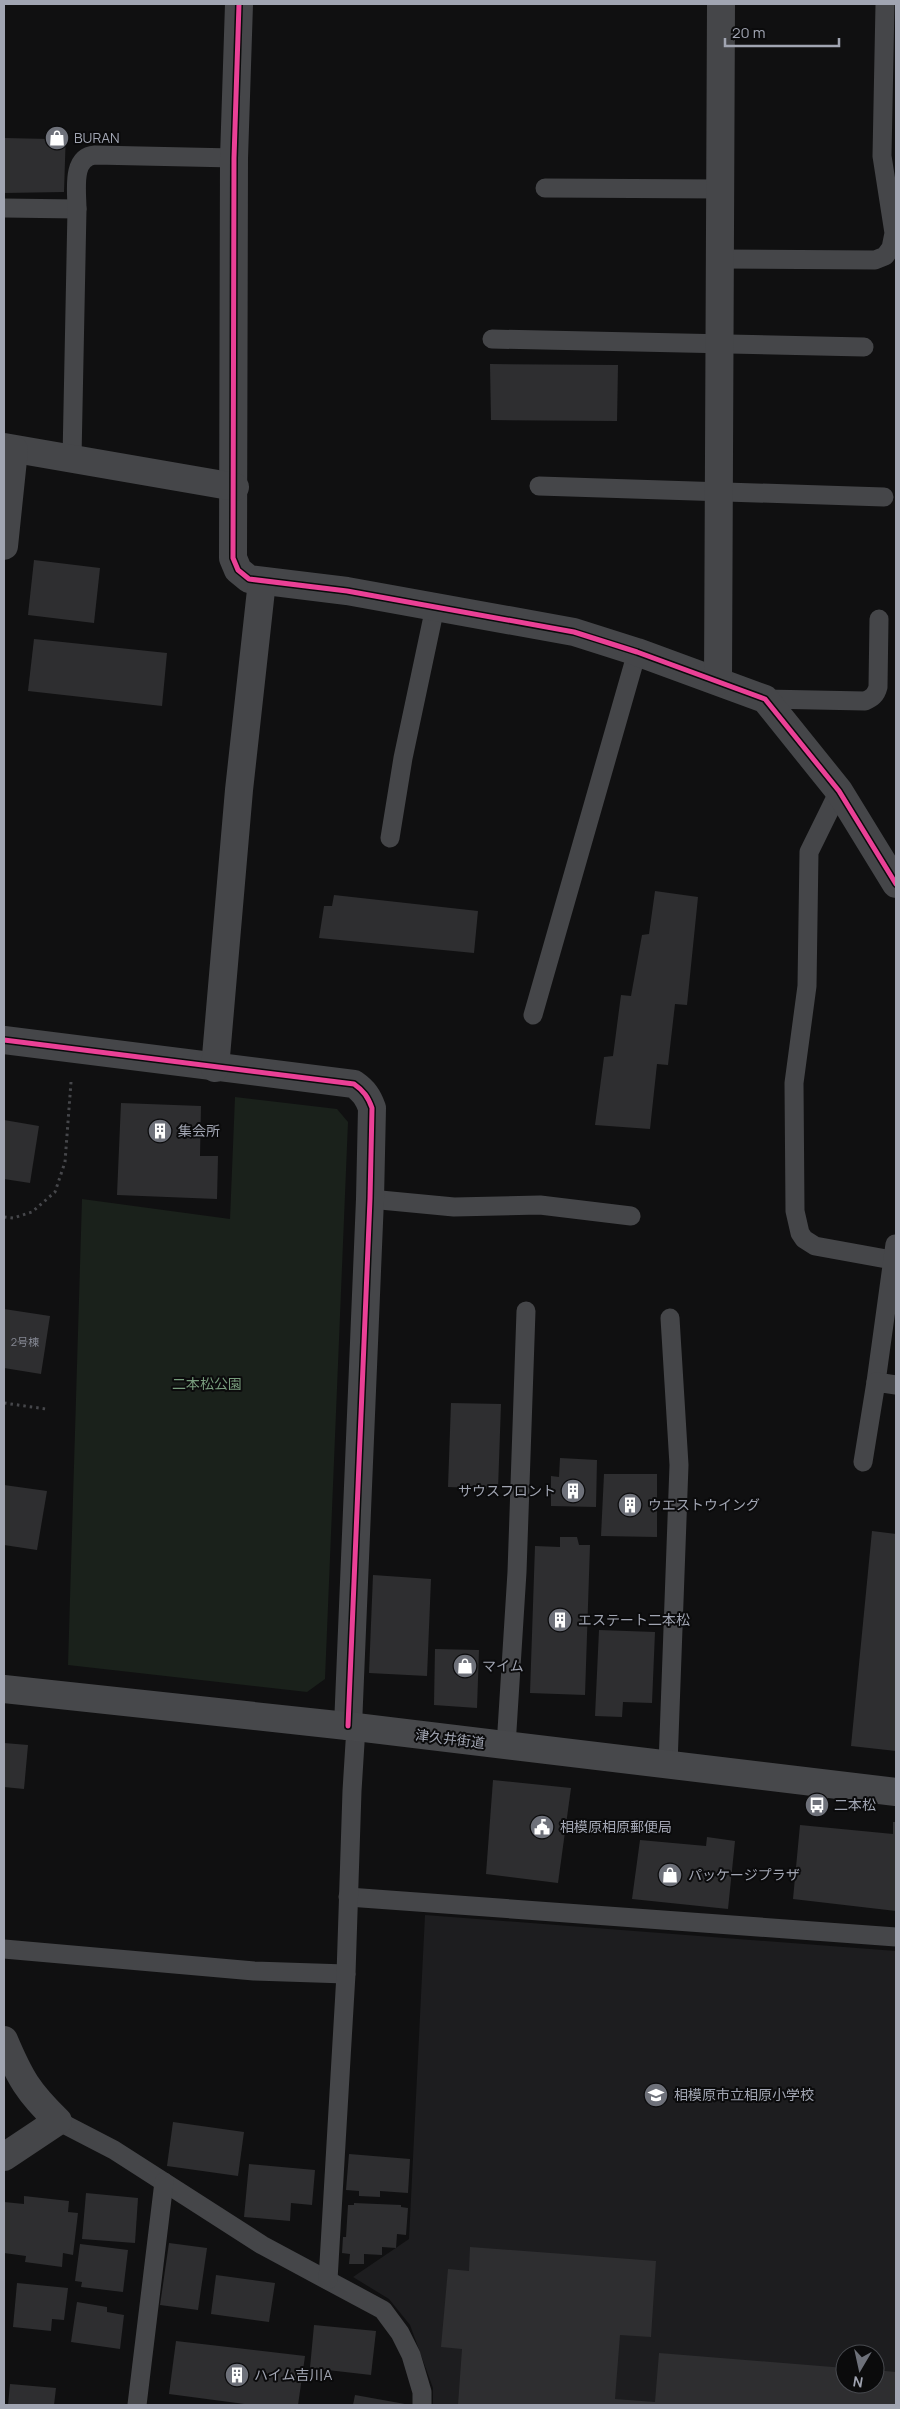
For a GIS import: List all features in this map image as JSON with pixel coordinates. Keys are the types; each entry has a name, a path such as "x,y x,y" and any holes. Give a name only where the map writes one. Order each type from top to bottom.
{"highway":[{"name":"津久井街道","path":"4,1690 352,1727 896,1792"}],"street":[{"path":"239,4 234,158 233,558 238,570 249,579 347,591 574,632 637,652 766,699 839,791 896,884"},
{"path":"718,681 721,4"},
{"path":"4,546 9,449 72,458 234,487"},
{"path":"215,1068 239,790 262,581"},
{"path":"4,1040 354,1084 369,1098 372,1108 370,1199 352,1727"},
{"path":"4,2040 17,2072 33,2098 58,2121 4,2157"}],"lane":[{"path":"720,259 875,260 885,256 891,248 894,233 882,156 886,4"},
{"path":"72,458 78,172 80,163 88,156 234,158"},
{"path":"545,188 720,189"},
{"path":"4,208 77,209"},
{"path":"492,339 864,347"},
{"path":"539,486 884,497"},
{"path":"390,838 403,758 435,607"},
{"path":"766,699 865,701 871,698 876,693 878,687 879,619"},
{"path":"533,1015 637,652"},
{"path":"839,791 808,852 807,986 794,1083 795,1211 800,1233 804,1240 814,1246 894,1252 863,1462"},
{"path":"370,1199 454,1207 540,1205 631,1216"},
{"path":"506,1746 517,1572 526,1311"},
{"path":"668,1765 679,1465 670,1318"},
{"path":"876,1382 896,1385"},
{"path":"328,2280 346,1974 352,1727"},
{"path":"348,1897 896,1938"},
{"path":"4,1949 254,1971 346,1974"},
{"path":"58,2121 114,2150 262,2245 382,2310 400,2333 411,2355 420,2382 422,2405"},
{"path":"137,2405 164,2182"}],"path":[{"path":"4,1217 13,1218 32,1212 54,1192 66,1162 72,1078"},
{"path":"4,1403 46,1410"}],"shaded area":[{"name":"相模原市立相原小学校","path":"425,1915 896,1951 896,2405 433,2405 433,2388 410,2325 389,2299 353,2277 409,2239"}],"green space":[{"name":"二本松公園","path":"235,1097 337,1109 348,1122 325,1679 307,1692 68,1665 82,1199 230,1219"}],"building":[{"path":"50,130 66,130 64,192 4,193 4,138 50,139"},
{"path":"490,364 618,365 617,421 491,420"},
{"path":"34,560 100,568 94,623 28,615"},
{"path":"34,639 167,653 162,706 28,691"},
{"path":"655,891 698,897 687,1005 675,1004 668,1065 657,1064 650,1129 595,1125 604,1057 613,1056 621,995 631,996 642,935 649,934"},
{"path":"334,895 478,911 474,953 319,938 324,906 332,906"},
{"name":"集会所","path":"121,1103 201,1106 200,1156 218,1156 217,1199 117,1195"},
{"path":"4,1120 39,1126 30,1183 4,1179"},
{"path":"4,1309 50,1316 41,1374 4,1368"},
{"path":"451,1403 501,1404 498,1489 448,1487"},
{"name":"サウスフロント","path":"560,1458 597,1460 596,1507 551,1506 551,1476 559,1477"},
{"name":"ウエストウイング","path":"604,1474 657,1474 657,1537 601,1536"},
{"path":"4,1485 47,1491 37,1550 4,1545"},
{"path":"872,1531 896,1534 896,1751 851,1746"},
{"name":"エステート二本松","path":"560,1537 577,1537 579,1545 590,1545 585,1695 530,1693 535,1546 560,1547"},
{"path":"373,1575 431,1579 427,1676 369,1673"},
{"path":"599,1630 655,1632 652,1703 623,1702 622,1717 595,1716"},
{"path":"435,1649 479,1650 477,1708 434,1705"},
{"path":"4,1743 28,1745 24,1789 4,1787"},
{"path":"493,1780 571,1788 558,1883 486,1874"},
{"path":"893,1822 896,1822 896,1911 793,1899 800,1825 893,1834"},
{"path":"707,1837 735,1841 728,1909 632,1899 640,1840 706,1846"},
{"path":"173,2122 244,2132 238,2176 167,2166"},
{"path":"349,2154 410,2159 408,2193 380,2191 380,2197 359,2196 359,2191 346,2190"},
{"path":"249,2164 315,2170 312,2205 291,2203 290,2221 244,2217"},
{"path":"86,2193 138,2198 135,2243 82,2239"},
{"path":"24,2196 69,2201 68,2212 78,2213 73,2255 63,2253 62,2267 25,2262 26,2256 4,2253 4,2202 24,2204"},
{"path":"354,2203 401,2205 401,2207 408,2208 406,2235 397,2234 396,2248 382,2247 382,2255 364,2254 364,2264 349,2264 350,2254 342,2253 343,2237 346,2237 348,2205 354,2205"},
{"path":"169,2243 207,2248 198,2310 160,2305"},
{"path":"80,2244 128,2250 123,2292 81,2287 82,2282 75,2281"},
{"path":"470,2247 656,2261 651,2337 620,2335 615,2399 655,2402 659,2353 835,2367 835,2394 885,2394 885,2371 896,2372 896,2405 458,2405 462,2349 441,2347 448,2269 469,2271"},
{"path":"216,2275 275,2283 269,2322 211,2314"},
{"path":"17,2283 68,2288 64,2320 52,2319 51,2331 13,2327"},
{"path":"77,2302 107,2307 107,2312 124,2315 120,2349 71,2342"},
{"path":"314,2325 376,2331 371,2375 310,2368"},
{"name":"ハイム吉川A","path":"176,2341 305,2356 298,2405 252,2405 169,2394"},
{"path":"10,2384 56,2388 54,2405 8,2405"},
{"path":"355,2395 405,2404 405,2405 353,2405"}],"cycle path":[{"path":"239,4 234,158 233,558 238,570 249,579 347,591 574,632 637,652 765,699 839,791 896,884"},
{"path":"4,1040 354,1084 369,1101 372,1108 370,1199 348,1726"}],"place":[{"name":"BURAN","path":"57,138"},
{"name":"集会所","path":"160,1131"},
{"name":"サウスフロント","path":"573,1491"},
{"name":"ウエストウイング","path":"630,1505"},
{"name":"エステート二本松","path":"560,1620"},
{"name":"マイム","path":"465,1666"},
{"name":"二本松","path":"817,1805"},
{"name":"相模原相原郵便局","path":"542,1827"},
{"name":"パッケージプラザ","path":"670,1875"},
{"name":"相模原市立相原小学校","path":"656,2095"},
{"name":"ハイム吉川A","path":"237,2375"}]}
